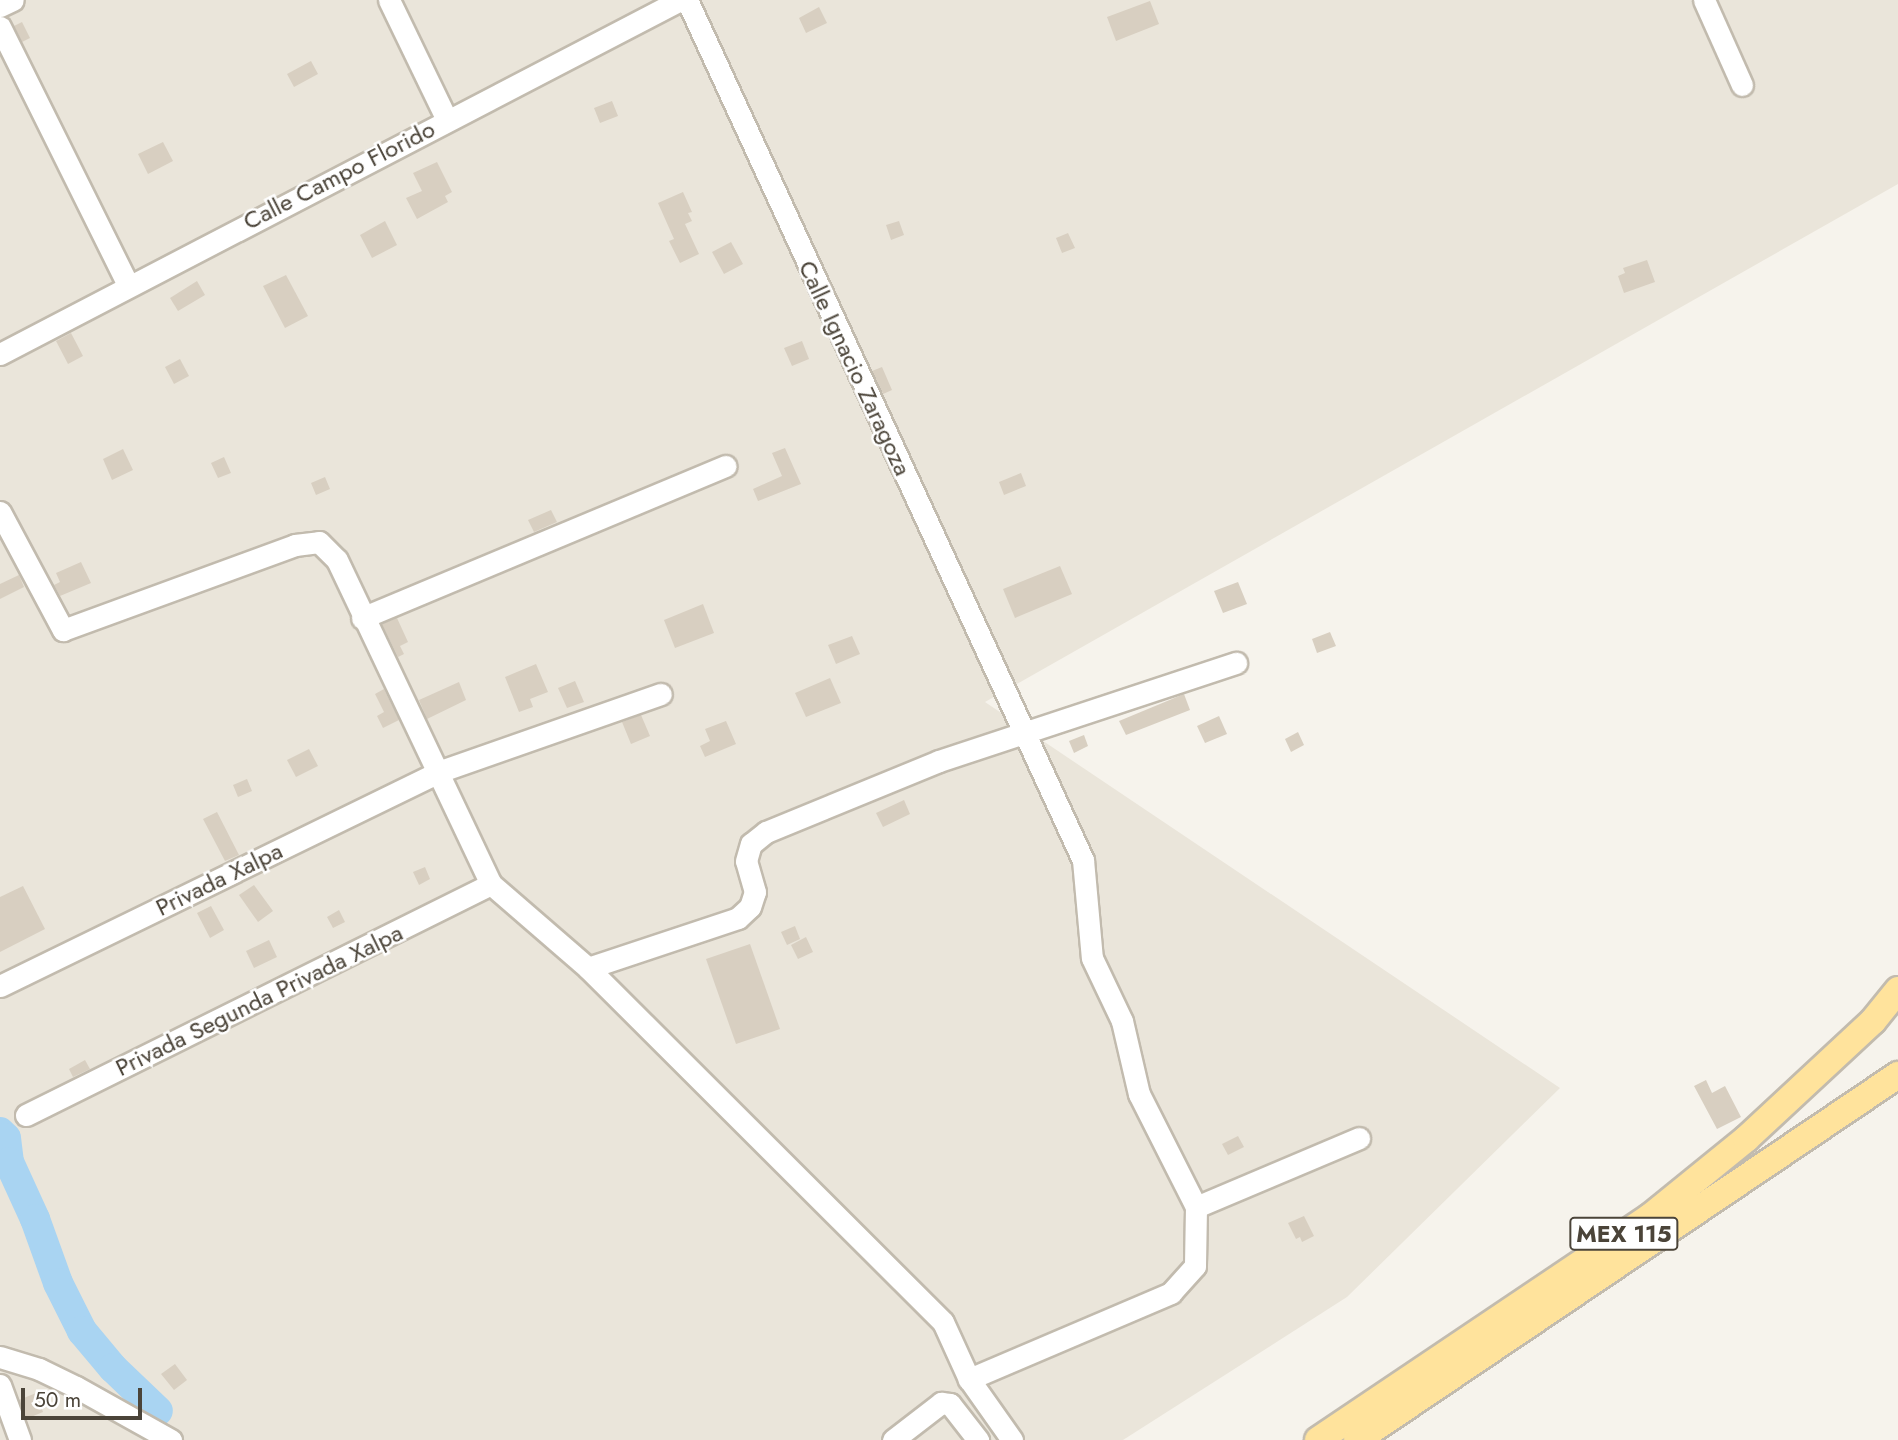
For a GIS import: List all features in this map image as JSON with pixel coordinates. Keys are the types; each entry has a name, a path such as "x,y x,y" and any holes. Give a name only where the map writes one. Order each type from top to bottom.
{"main road":[{"name":"MEX 115","path":"1318,1440 1650,1217 1746,1139 1873,1021 1898,990"},
{"name":"MEX 115","path":"1357,1440 1898,1075"}],"street":[{"path":"0,6 13,0"},
{"path":"389,0 447,120"},
{"name":"Calle Campo Florido","path":"0,354 680,0"},
{"name":"Calle Ignacio Zaragoza","path":"687,0 1083,860 1092,958 1122,1021 1139,1094 1196,1207"},
{"path":"1704,0 1742,85"},
{"path":"0,27 128,285"},
{"path":"362,618 726,466"},
{"path":"0,512 64,630 295,545 318,542 337,560 362,618 491,884 588,968 943,1322 969,1378 1012,1440"},
{"path":"588,968 738,918 750,907 755,892 746,861 751,844 766,832 939,761 1236,663"},
{"name":"Privada Xalpa","path":"0,986 438,772 661,694"},
{"name":"Privada Segunda Privada Xalpa","path":"26,1115 491,884"},
{"path":"969,1378 1171,1293 1195,1266 1196,1207 1359,1138"},
{"path":"0,1357 38,1369 76,1387 171,1440"},
{"path":"0,1385 20,1440"},
{"path":"893,1440 941,1403 950,1404 978,1440"}],"shaded area":[{"path":"0,0 1898,0 1898,184 985,702 1560,1088 1347,1297 1123,1440 0,1440"}],"building":[{"path":"1150,1 1159,24 1116,41 1107,17"},
{"path":"819,7 827,23 806,33 799,18"},
{"path":"22,22 30,38 22,42 14,26"},
{"path":"311,61 318,74 294,87 287,74"},
{"path":"612,101 618,116 600,123 594,108"},
{"path":"163,142 173,161 148,174 138,154"},
{"path":"437,162 452,192 445,196 448,202 417,219 406,198 422,191 413,173"},
{"path":"683,192 692,212 688,213 692,221 685,224 699,254 680,263 669,241 674,239 658,203"},
{"path":"385,221 397,245 372,258 360,235"},
{"path":"899,221 904,235 891,240 886,225"},
{"path":"1068,233 1075,248 1062,253 1056,238"},
{"path":"731,242 743,264 724,274 712,252"},
{"path":"1647,260 1655,282 1624,293 1618,276 1625,273 1623,268"},
{"path":"286,275 308,316 285,328 263,286"},
{"path":"197,281 205,295 178,311 170,298"},
{"path":"71,333 83,356 68,364 56,341"},
{"path":"802,341 809,359 792,366 784,348"},
{"path":"180,359 189,376 174,384 165,367"},
{"path":"882,367 892,390 883,394 872,371"},
{"path":"785,448 801,484 758,501 753,489 782,476 772,453"},
{"path":"123,449 133,470 112,480 103,459"},
{"path":"224,457 231,473 218,478 211,463"},
{"path":"1021,473 1026,486 1004,495 999,482"},
{"path":"325,477 330,489 316,495 311,483"},
{"path":"551,510 557,522 534,532 528,520"},
{"path":"81,562 91,583 60,596 54,585 60,582 56,573"},
{"path":"1060,566 1072,594 1015,618 1003,589"},
{"path":"19,575 24,587 0,599 0,584"},
{"path":"1238,582 1247,604 1223,613 1214,591"},
{"path":"703,604 714,633 675,648 664,620"},
{"path":"397,618 408,642 400,646 404,654 398,657 382,624"},
{"path":"1330,632 1336,646 1317,653 1312,639"},
{"path":"852,636 860,654 836,664 828,645"},
{"path":"536,664 548,692 530,699 533,707 519,712 505,677"},
{"path":"830,678 841,703 806,717 795,693"},
{"path":"575,681 584,702 567,708 558,688"},
{"path":"459,682 466,700 427,719 419,700"},
{"path":"384,689 399,720 383,728 377,716 384,712 375,694"},
{"path":"1184,694 1190,710 1126,735 1119,721"},
{"path":"641,715 650,736 631,744 622,722"},
{"path":"1219,716 1227,734 1205,743 1197,726"},
{"path":"726,721 736,744 705,757 700,746 710,741 705,729"},
{"path":"1298,732 1304,745 1291,752 1285,739"},
{"path":"1084,735 1088,746 1074,753 1069,741"},
{"path":"309,749 318,766 296,777 287,760"},
{"path":"247,779 252,791 238,797 233,785"},
{"path":"904,800 910,814 883,827 876,813"},
{"path":"217,812 239,855 225,861 203,819"},
{"path":"425,867 430,879 419,885 413,872"},
{"path":"254,885 273,911 258,922 239,895"},
{"path":"23,886 45,929 0,952 0,897"},
{"path":"211,906 224,930 210,938 197,913"},
{"path":"339,910 345,922 333,928 327,917"},
{"path":"795,926 800,939 787,945 781,932"},
{"path":"806,937 813,952 798,959 791,945"},
{"path":"269,940 277,957 254,968 246,951"},
{"path":"750,944 780,1029 736,1044 706,959"},
{"path":"85,1060 90,1069 73,1077 69,1069"},
{"path":"1706,1080 1712,1093 1725,1086 1741,1117 1717,1129 1694,1086"},
{"path":"1238,1136 1244,1147 1228,1155 1222,1144"},
{"path":"1304,1216 1314,1236 1302,1242 1300,1237 1296,1239 1288,1223"},
{"path":"175,1364 187,1380 174,1390 161,1374"},
{"path":"36,1393 43,1412 26,1419 19,1400"}],"waterway":[{"path":"0,1132 6,1138 9,1162 35,1219 58,1283 82,1331 113,1368 158,1411"}]}
